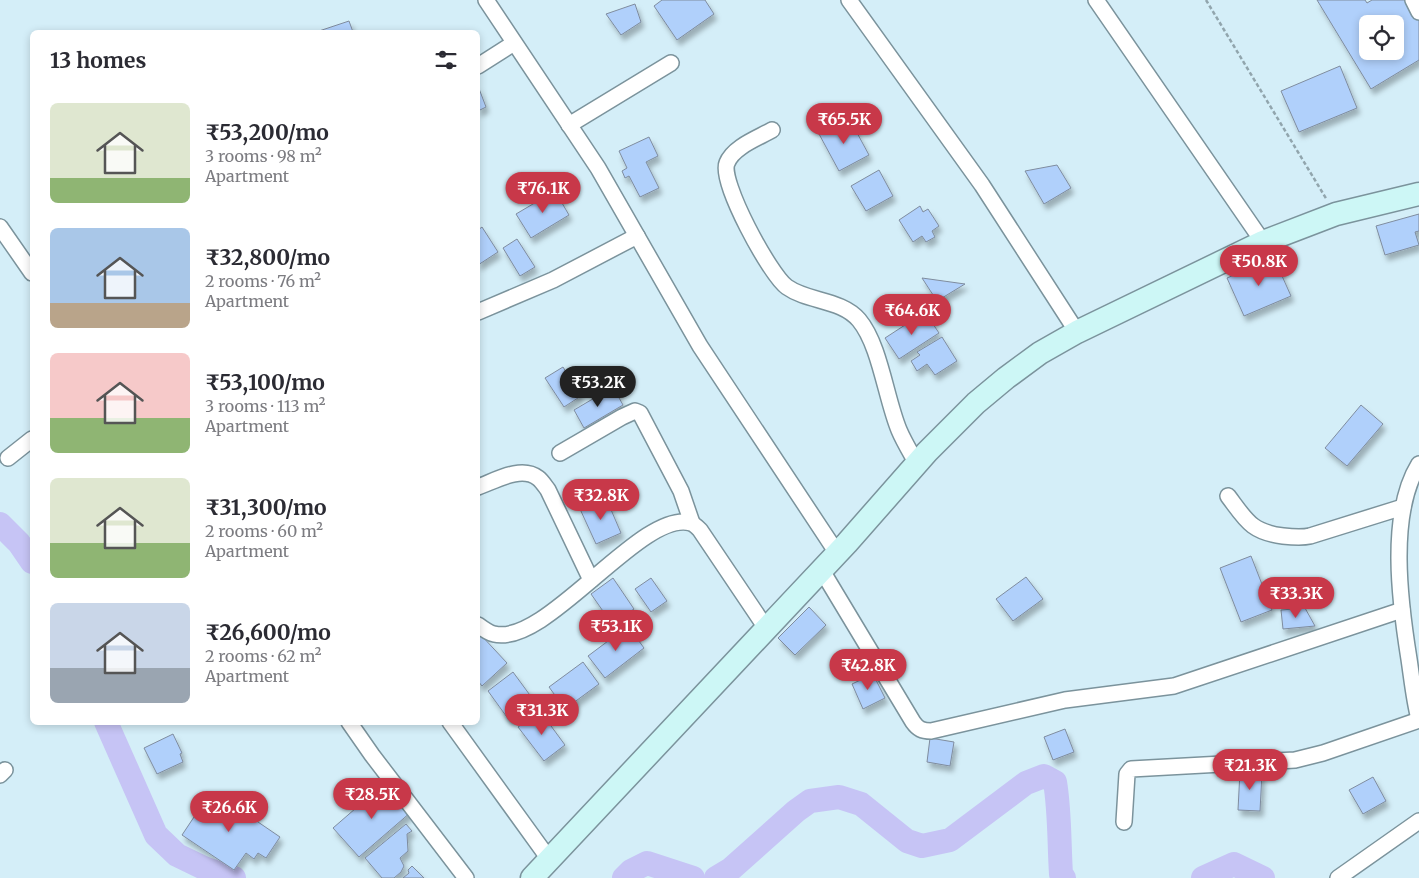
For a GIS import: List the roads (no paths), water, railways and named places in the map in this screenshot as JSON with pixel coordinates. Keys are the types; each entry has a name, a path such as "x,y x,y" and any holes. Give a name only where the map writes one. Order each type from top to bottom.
{"main road":[{"path":"532,878 837,553 916,464 976,403 1006,378 1040,353 1077,332 1263,242 1336,214 1419,194"}],"street":[{"path":"486,0 598,168 700,346 837,553"},
{"path":"849,0 982,185 1077,332"},
{"path":"1096,0 1263,242"},
{"path":"1413,0 1419,12"},
{"path":"480,65 514,42"},
{"path":"569,125 671,62"},
{"path":"772,130 734,152 726,164 726,177 729,185 754,242 772,271 784,285 796,293 846,310 857,318 864,327 899,430 916,464"},
{"path":"0,227 30,270"},
{"path":"480,311 553,280 637,236"},
{"path":"560,452 622,417 635,412 640,413 681,491 692,523 700,530 766,628"},
{"path":"8,458 30,441"},
{"path":"1124,822 1127,774 1131,769 1295,760 1323,753 1419,720 1402,610 1399,550 1403,507 1419,464"},
{"path":"480,486 519,472 529,473 539,478 548,490 591,580"},
{"path":"1228,496 1245,519 1260,531 1267,534 1298,538 1403,507"},
{"path":"480,626 493,634 508,635 531,626 565,603 591,580 653,532 675,523 692,523"},
{"path":"821,569 913,722 923,731 1066,700 1174,686 1402,610"},
{"path":"351,725 466,878"},
{"path":"452,725 549,859"},
{"path":"1338,878 1419,822"}],"waterway":[{"path":"0,524 19,543 30,559"},
{"path":"107,725 156,835 177,855 206,869 234,878"},
{"path":"716,878 731,869 796,811 810,801 839,797 861,804 907,841 922,846 950,840 1026,783 1044,776 1055,782 1059,816 1061,874 1064,878"},
{"path":"624,878 631,871 647,863 693,878"},
{"path":"1203,878 1234,864 1263,878"}]}
